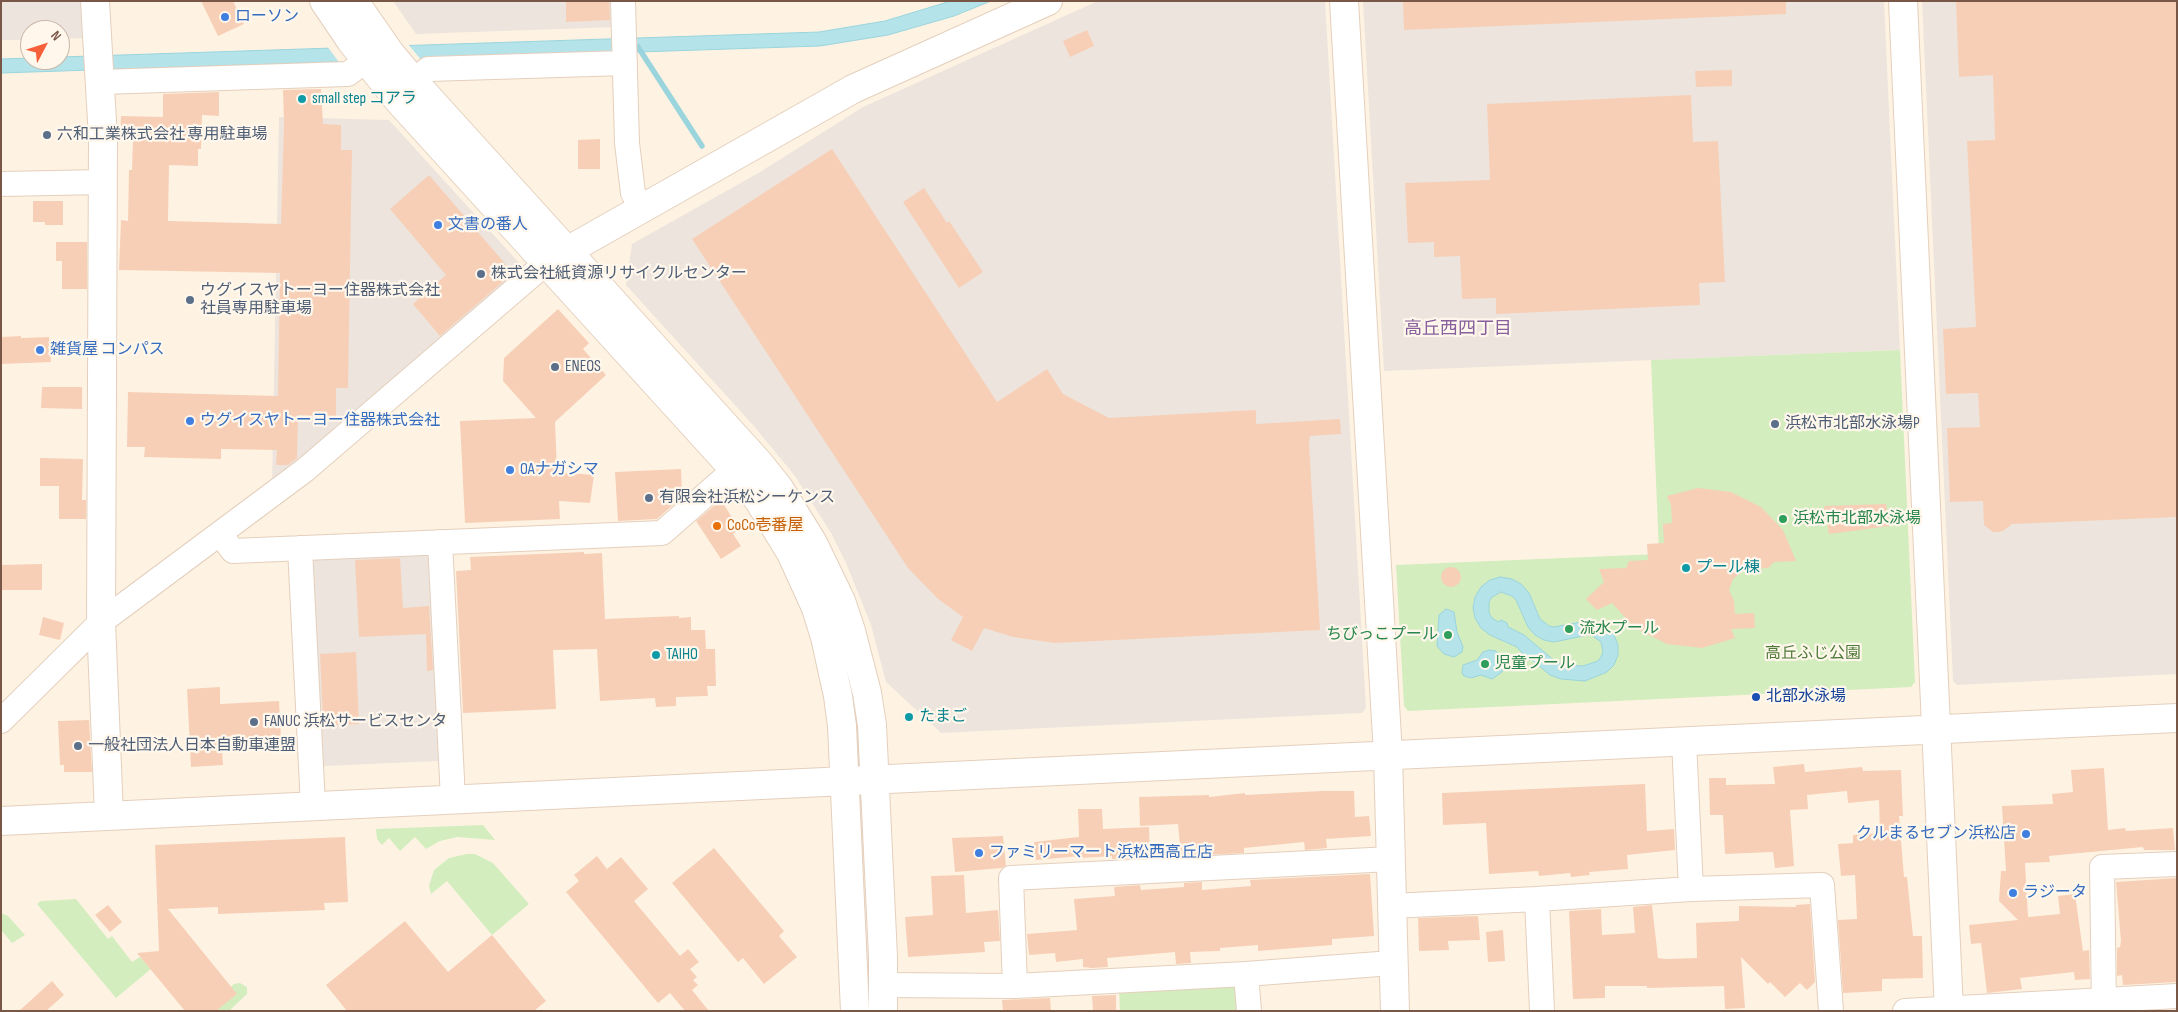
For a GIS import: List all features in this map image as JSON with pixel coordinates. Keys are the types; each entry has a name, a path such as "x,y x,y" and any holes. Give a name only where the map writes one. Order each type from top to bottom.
{"street":[{"path":"95,1 100,69 103,182 101,622 108,815"},
{"path":"324,1 365,55 557,257 759,463 779,488 813,543 841,601 860,662 872,725 883,998 1015,986 1246,974 1392,963"},
{"path":"354,1 365,55"},
{"path":"623,1 627,143 633,193 642,208"},
{"path":"1,721 101,622 305,470 557,257 862,85 1048,1"},
{"path":"1344,1 1388,755 1392,963 1395,1011"},
{"path":"1903,1 1949,1010"},
{"path":"100,69 348,74 365,55"},
{"path":"365,55 407,74 759,501 798,567 816,608 827,644 838,696 855,1011"},
{"path":"407,74 428,69 625,61"},
{"path":"1,184 103,182"},
{"path":"220,534 233,551 662,533 734,470"},
{"path":"440,542 453,799"},
{"path":"300,548 313,806"},
{"path":"1,821 2177,718"},
{"path":"1684,741 1691,888"},
{"path":"1015,986 1011,878 1391,859"},
{"path":"2103,1006 2102,867 2177,864"},
{"path":"1391,906 1537,899 1691,888 1822,885 1831,1011"},
{"path":"1537,899 1542,1011"},
{"path":"1246,974 1249,1011"},
{"path":"1905,1011 2103,1006 2177,996"}],"shaded area":[{"path":"1,1 85,1 87,38 70,39 70,20 20,20 20,40 1,40"},
{"path":"393,1 616,1 617,27 416,34"},
{"path":"1098,1 1325,1 1366,708 1362,713 941,733 886,682 871,625 846,563 831,533 795,476 753,425 626,285 632,244 760,172 863,107"},
{"path":"1363,1 1884,1 1900,350 1384,371"},
{"path":"1922,1 2177,1 2177,674 1957,685 1953,681"},
{"path":"279,117 389,120 521,265 521,273 272,484"},
{"path":"426,552 432,557 442,756 438,761 324,766 319,762 310,563 315,557"}],"green space":[{"name":"浜松市北部水泳場","path":"1900,350 1915,682 1911,687 1408,711 1404,706 1396,565 1659,554 1651,360"},
{"path":"483,825 495,840 457,837 440,841 426,849 415,837 400,851 389,838 382,845 377,839 376,829"},
{"path":"475,854 493,863 529,904 492,935 447,881 431,894 429,886 434,870 449,858"},
{"path":"76,899 108,939 112,936 132,962 140,957 151,969 116,998 37,904 41,901"},
{"path":"1,913 8,916 25,935 12,943 1,930"},
{"path":"1241,979 1243,1011 1120,1011 1119,986"},
{"path":"240,983 247,987 247,994 229,1011 202,1011 234,984"}],"water":[{"path":"951,1 991,1 954,16 888,35 820,46 1,73 1,59 20,58 20,70 70,70 70,57 819,32 885,21"},
{"name":"流水プール","path":"1500,577 1512,579 1521,584 1529,593 1540,619 1549,626 1554,627 1587,621 1598,622 1607,627 1614,635 1618,645 1618,655 1614,665 1607,672 1585,681 1561,679 1550,675 1532,660 1528,660 1517,647 1490,635 1481,628 1475,618 1473,608 1475,597 1481,587 1490,580","holes":["1501,592 1512,596 1516,600 1528,627 1535,635 1544,640 1554,642 1588,635 1593,636 1601,642 1603,652 1601,657 1598,661 1583,666 1565,665 1556,662 1524,635 1508,627 1507,623 1501,620 1498,622 1492,618 1489,613 1489,602 1492,597"]},
{"name":"ちびっこプール","path":"1446,609 1454,612 1457,632 1463,647 1462,652 1454,657 1444,654 1437,646 1439,615"},
{"name":"児童プール","path":"1489,650 1496,651 1504,660 1502,672 1492,679 1481,675 1471,678 1464,676 1462,673 1463,665 1477,660 1483,652"}],"pier":[{"path":"407,43 423,62 341,65 327,46"}],"building":[{"name":"ローソン","path":"201,1 233,1 244,24 218,36"},
{"path":"566,1 609,1 610,20 566,22"},
{"path":"1403,1 1786,1 1786,14 1404,30"},
{"path":"1956,1 2177,1 2177,517 2012,524 2003,531 1993,532 1984,525 1983,501 1950,502 1947,428 1980,427 1978,393 1946,394 1943,329 1976,327 1967,141 1995,140 1993,75 1959,77"},
{"path":"1087,30 1094,46 1070,57 1063,41"},
{"path":"1732,70 1732,86 1696,87 1695,71"},
{"path":"321,89 323,124 341,125 341,150 352,150 348,388 336,388 336,417 298,415 297,458 288,465 276,465 277,450 221,449 221,459 144,457 145,447 127,447 128,392 278,396 280,273 119,270 121,220 128,221 129,170 132,170 133,140 120,139 121,116 163,117 163,94 219,92 219,116 202,115 201,149 198,149 198,166 169,165 168,221 281,224 283,90"},
{"path":"1691,95 1693,142 1718,141 1725,282 1699,283 1700,305 1496,314 1496,298 1462,299 1460,256 1434,257 1434,242 1408,243 1405,183 1490,180 1487,104"},
{"path":"600,139 600,169 578,169 578,140"},
{"path":"832,149 997,402 1047,369 1063,394 1109,418 1256,410 1256,424 1340,419 1341,434 1310,436 1309,444 1320,630 1055,643 1013,637 984,628 972,651 951,640 963,617 938,599 908,568 692,239"},
{"path":"429,175 513,273 440,336 413,304 446,275 390,209"},
{"path":"924,188 983,272 959,288 903,202"},
{"path":"33,201 63,201 63,225 45,225 45,222 33,222"},
{"path":"56,242 87,242 87,289 62,289 62,261 56,261"},
{"path":"558,309 589,343 583,349 606,375 555,422 557,472 594,475 590,503 559,501 560,519 465,523 460,421 536,418 503,381 504,358"},
{"path":"21,336 21,338 49,337 51,362 1,364 1,337"},
{"path":"42,387 82,387 82,409 41,408"},
{"path":"40,458 83,459 82,500 86,500 86,519 59,519 59,486 40,486"},
{"path":"681,469 682,497 657,519 618,521 615,472"},
{"name":"プール棟","path":"1698,488 1731,492 1761,507 1783,530 1796,561 1774,562 1768,568 1746,569 1733,579 1729,590 1734,601 1735,614 1754,613 1755,628 1731,629 1735,638 1702,648 1667,644 1635,628 1612,603 1597,610 1586,599 1604,582 1599,569 1626,568 1629,561 1648,560 1647,544 1664,543 1663,524 1672,523 1671,505 1667,496"},
{"name":"CoCo壱番屋","path":"721,500 733,519 731,521 737,531 733,534 741,546 721,559 696,521"},
{"path":"1886,504 1890,526 1829,534 1824,506"},
{"path":"584,552 584,554 602,553 605,619 691,617 691,630 705,630 706,649 715,649 716,686 707,686 708,696 676,697 676,706 656,707 655,698 600,701 597,649 553,650 556,709 463,713 456,571 471,570 470,557"},
{"path":"400,558 403,608 429,606 433,670 427,671 426,634 359,637 355,560"},
{"path":"42,564 42,590 1,590 1,565"},
{"path":"1451,567 1458,570 1461,577 1458,584 1451,587 1444,584 1441,577 1444,570"},
{"path":"43,617 64,623 60,640 39,635"},
{"path":"356,652 359,724 336,725 335,718 323,719 320,654"},
{"path":"220,687 220,704 279,701 281,739 245,741 245,748 222,749 223,765 191,767 187,689"},
{"path":"89,720 92,772 64,772 64,765 60,765 58,721"},
{"path":"1804,764 1805,772 1862,767 1863,771 1901,770 1903,816 1899,816 1904,877 1907,877 1913,936 1922,936 1923,978 1882,979 1882,991 1843,993 1838,920 1857,919 1855,875 1841,876 1838,844 1853,843 1853,835 1880,833 1879,800 1848,803 1847,791 1807,795 1808,809 1790,810 1794,866 1775,868 1773,852 1725,854 1723,815 1710,815 1709,778 1726,778 1726,785 1775,784 1773,767"},
{"path":"2104,768 2108,830 2125,828 2126,831 2173,828 2175,850 2144,850 2143,847 2049,856 2050,862 2025,863 2028,917 2060,914 2058,896 2075,894 2083,951 2089,950 2090,979 2075,980 2074,972 2020,978 2022,989 1987,993 1981,943 1971,944 1969,925 2018,920 1999,901 2001,871 2006,871 2002,806 2053,804 2052,794 2073,792 2071,770"},
{"path":"1645,784 1647,831 1674,829 1675,850 1627,855 1628,869 1589,872 1590,875 1571,877 1570,873 1539,876 1538,871 1489,874 1486,823 1443,825 1442,793"},
{"path":"1354,791 1355,817 1369,816 1371,836 1326,839 1327,848 1305,850 1304,842 1244,848 1244,853 1181,856 1178,824 1140,826 1139,797 1209,795 1209,797 1245,793 1245,795"},
{"path":"1078,809 1102,809 1103,829 1149,827 1150,857 1112,859 1112,856 1080,858 1080,856 1036,860 1034,842 1079,837"},
{"name":"ファミリーマート浜松西高丘店","path":"1003,836 1006,866 1002,868 955,872 952,838"},
{"path":"345,837 348,902 324,903 325,910 218,914 218,907 168,909 237,994 216,1011 185,1011 137,953 159,951 155,845"},
{"path":"714,848 784,931 779,936 797,957 764,984 743,958 738,962 672,883"},
{"path":"597,856 607,869 621,857 648,889 634,901 680,956 688,949 699,962 690,969 697,977 693,980 698,985 692,990 709,1011 685,1011 670,993 658,1003 566,892 579,881 574,875"},
{"path":"1370,874 1374,936 1332,939 1332,945 1258,951 1258,945 1220,948 1220,951 1190,952 1191,963 1176,964 1175,952 1107,958 1108,967 1092,968 1083,967 1083,959 1056,962 1055,953 1029,955 1027,934 1077,930 1074,899 1115,896 1114,887 1140,885 1141,890 1184,887 1184,883 1202,882 1202,890 1251,886 1250,880"},
{"path":"964,875 966,913 998,910 1000,941 984,942 985,952 908,957 905,917 933,915 931,876"},
{"path":"2177,878 2177,982 2123,985 2122,975 2117,976 2117,948 2120,947 2121,941 2116,882"},
{"path":"1810,904 1815,982 1807,990 1800,983 1785,997 1770,982 1768,984 1741,957 1745,1008 1725,1009 1724,986 1647,988 1647,986 1605,986 1605,998 1573,999 1569,911 1601,909 1602,935 1635,933 1633,907 1652,905 1658,958 1665,959 1697,958 1696,923 1739,921 1739,906 1796,907 1796,905"},
{"path":"108,905 122,922 110,932 95,915"},
{"path":"1478,916 1480,940 1448,941 1449,950 1419,951 1418,918"},
{"path":"405,921 448,972 492,935 546,1001 534,1011 347,1011 326,985"},
{"path":"1503,930 1505,961 1488,962 1486,932"},
{"path":"52,981 64,995 46,1011 19,1011"},
{"path":"1116,995 1116,1011 1093,1011 1092,996"},
{"path":"1050,998 1051,1011 1003,1011 1002,1000"}],"waterway":[{"path":"638,47 702,146"}],"place":[{"name":"ローソン","path":"225,17"},
{"name":"small step コアラ","path":"302,99"},
{"name":"六和工業株式会社 専用駐車場","path":"47,135"},
{"name":"文書の番人","path":"438,225"},
{"name":"株式会社紙資源リサイクルセンター","path":"481,274"},
{"name":"ウグイスヤトーヨー住器株式会社 社員専用駐車場","path":"190,300"},
{"name":"雑貨屋 コンパス","path":"40,350"},
{"name":"ENEOS","path":"555,367"},
{"name":"ウグイスヤトーヨー住器株式会社","path":"190,421"},
{"name":"浜松市北部水泳場P","path":"1775,424"},
{"name":"OAナガシマ","path":"510,470"},
{"name":"有限会社浜松シーケンス","path":"649,498"},
{"name":"浜松市北部水泳場","path":"1783,519"},
{"name":"CoCo壱番屋","path":"717,526"},
{"name":"プール棟","path":"1686,568"},
{"name":"流水プール","path":"1569,629"},
{"name":"ちびっこプール","path":"1448,635"},
{"name":"TAIHO","path":"656,655"},
{"name":"児童プール","path":"1485,664"},
{"name":"北部水泳場","path":"1756,697"},
{"name":"たまご","path":"909,717"},
{"name":"FANUC 浜松サービスセンタ","path":"254,722"},
{"name":"一般社団法人日本自動車連盟","path":"78,746"},
{"name":"クルまるセブン浜松店","path":"2026,834"},
{"name":"ファミリーマート浜松西高丘店","path":"979,853"},
{"name":"ラジータ","path":"2013,893"}],"district":[{"name":"高丘西四丁目","path":"1458,329"}],"park label":[{"name":"高丘ふじ公園","path":"1813,654"}]}
